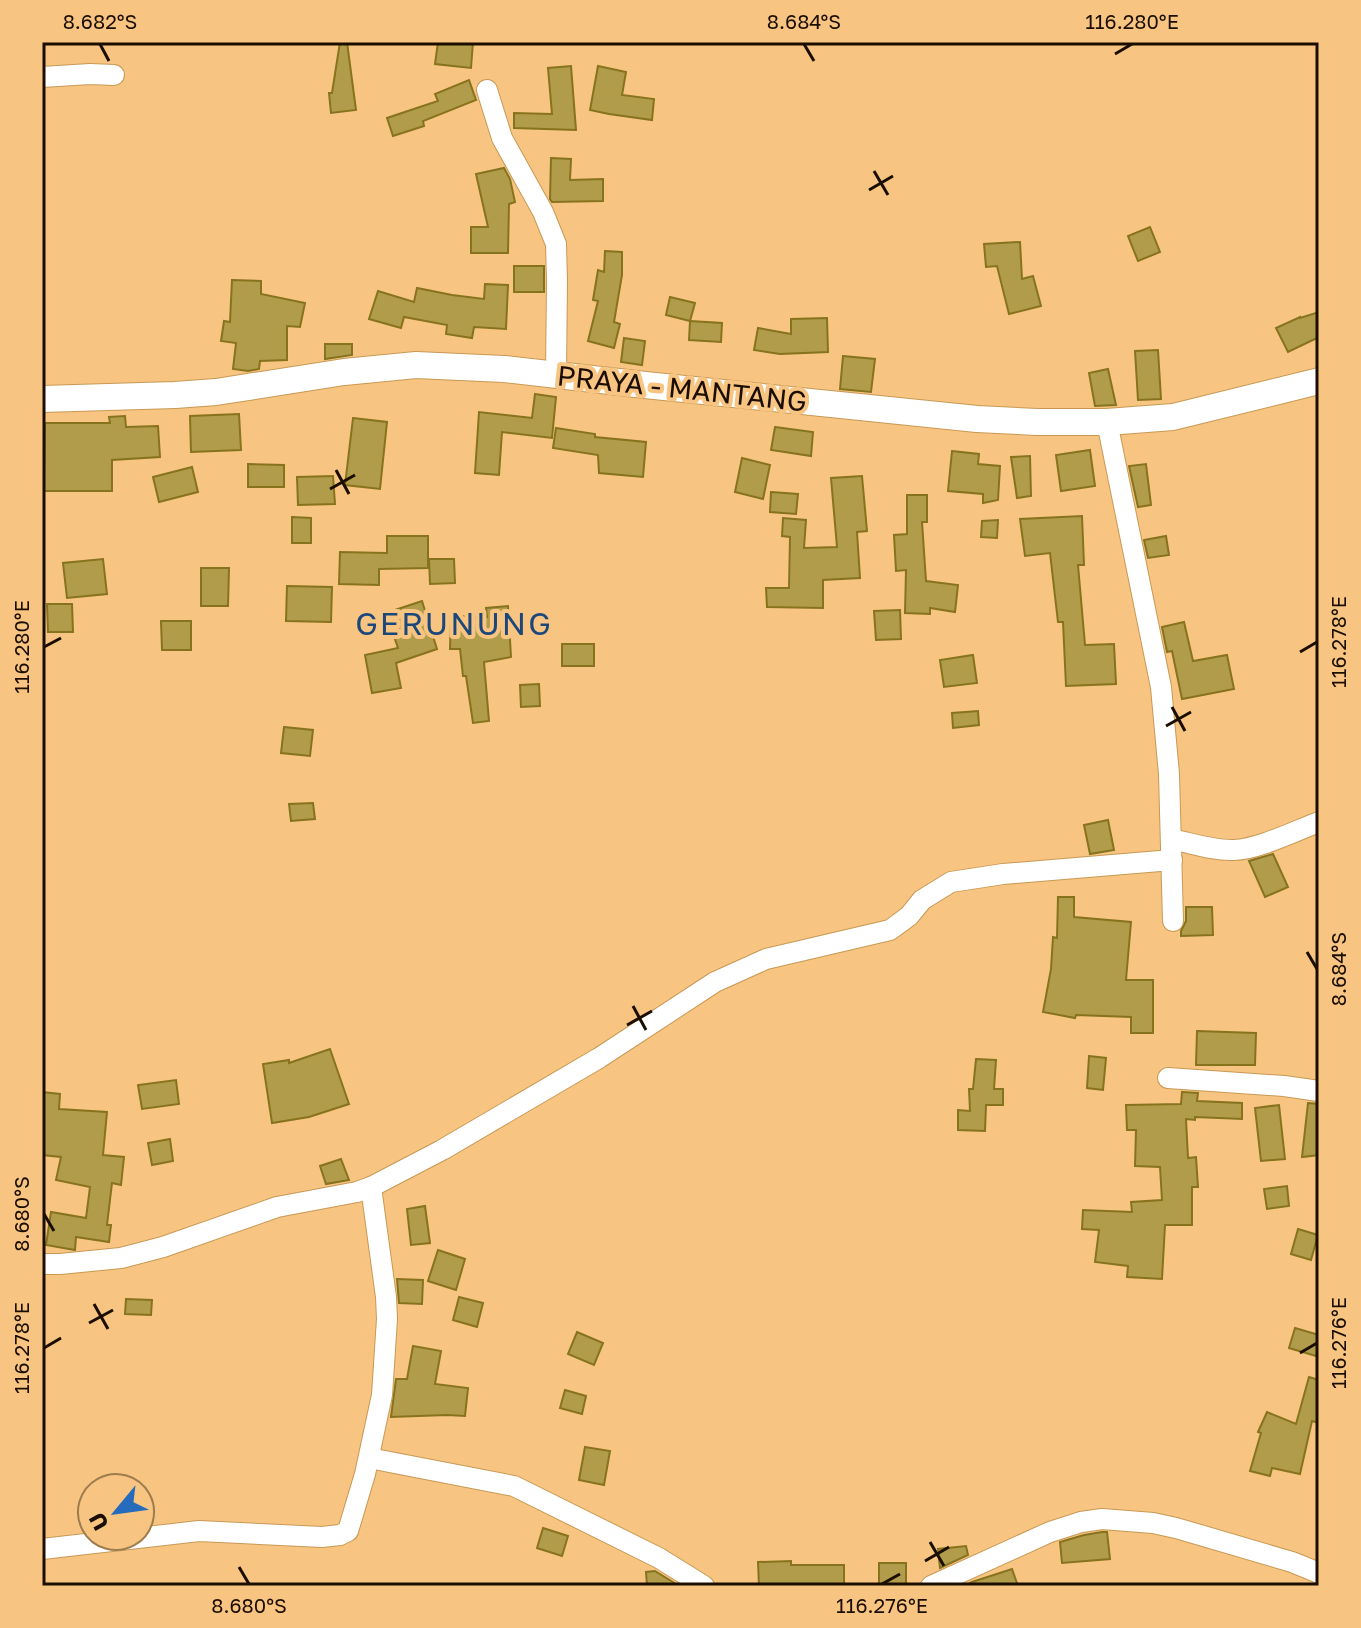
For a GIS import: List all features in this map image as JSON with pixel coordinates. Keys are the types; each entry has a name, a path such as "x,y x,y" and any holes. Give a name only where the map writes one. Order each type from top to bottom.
{"main road":[{"name":"PRAYA - MANTANG","path":"42,399 216,392 344,372 416,365 476,366 977,419 1107,422 1173,417 1319,381"}],"street":[{"path":"42,77 114,75"},
{"path":"487,90 502,138 543,212 556,244 556,374"},
{"path":"1107,422 1161,687 1169,774 1173,921"},
{"path":"42,1264 121,1258 163,1247 277,1207 371,1187 442,1150 599,1058 715,982 766,959 890,930 909,916 922,900 951,882 1171,849 1243,849 1319,822"},
{"path":"1168,1078 1319,1091"},
{"path":"42,1549 199,1531 322,1537 346,1533 369,1458 382,1395 386,1297 371,1187"},
{"path":"369,1458 514,1486 648,1552 704,1586"},
{"path":"931,1586 1050,1532 1102,1519 1176,1528 1319,1573"}],"building":[{"path":"340,42 347,42 356,110 331,113 329,93 332,93"},
{"path":"438,42 473,42 471,68 435,64"},
{"path":"571,66 576,130 514,128 514,113 552,114 548,68"},
{"path":"598,66 626,72 622,95 654,99 652,120 590,110"},
{"path":"469,80 476,100 423,121 424,126 393,136 387,118 438,101 435,94"},
{"path":"551,158 571,159 570,180 603,179 603,201 552,202"},
{"path":"504,168 515,202 509,204 508,253 471,253 471,227 488,227 476,174"},
{"path":"1150,227 1160,252 1138,261 1128,236"},
{"path":"1020,242 1022,279 1033,276 1041,306 1009,314 997,266 986,267 984,244"},
{"path":"605,251 622,252 622,275 614,322 620,324 614,348 588,341 598,301 593,300 598,270 604,272"},
{"path":"514,266 544,266 544,292 514,292"},
{"path":"232,280 261,281 261,294 305,303 300,327 287,326 287,360 260,361 259,369 248,371 233,369 236,343 221,341 224,321 230,322"},
{"path":"485,284 508,285 506,329 474,327 472,338 446,334 447,325 404,317 401,328 369,319 378,291 414,302 417,288 484,299"},
{"path":"670,297 695,303 690,321 666,315"},
{"path":"1319,312 1319,337 1288,352 1276,328"},
{"path":"827,318 828,352 780,354 754,350 758,328 791,334 791,319"},
{"path":"690,321 722,323 721,342 689,340"},
{"path":"624,338 645,341 642,365 621,362"},
{"path":"325,344 352,344 352,355 325,359"},
{"path":"1158,350 1161,399 1138,400 1135,351"},
{"path":"843,356 875,359 871,392 840,389"},
{"path":"1108,369 1116,405 1095,406 1089,373"},
{"path":"535,394 556,397 552,438 502,432 499,475 475,473 479,412 532,418"},
{"path":"239,414 241,450 191,452 190,416"},
{"path":"125,416 126,427 158,426 160,457 112,460 112,491 44,491 45,423 110,423 109,417"},
{"path":"353,418 387,422 380,489 345,485"},
{"path":"775,427 813,432 811,456 771,450"},
{"path":"556,428 595,434 595,437 646,442 643,477 599,473 598,455 553,448"},
{"path":"1090,450 1095,486 1061,491 1056,455"},
{"path":"952,451 979,454 978,464 1000,466 998,500 983,503 983,494 948,491"},
{"path":"1030,456 1031,496 1017,498 1011,457"},
{"path":"742,458 770,465 763,499 735,492"},
{"path":"248,464 284,465 284,487 248,487"},
{"path":"1146,464 1151,505 1138,507 1129,466"},
{"path":"192,467 198,492 159,502 153,477"},
{"path":"333,476 335,504 298,505 297,477"},
{"path":"862,476 867,531 857,532 860,578 823,580 823,608 767,607 766,588 789,588 790,537 782,536 783,518 806,520 804,548 837,547 831,478"},
{"path":"771,492 798,494 796,514 770,512"},
{"path":"907,495 927,495 927,522 922,522 926,581 958,585 955,612 930,608 930,614 905,613 906,570 896,571 894,535 907,534"},
{"path":"1082,516 1084,565 1078,565 1085,645 1114,644 1116,684 1066,686 1063,622 1058,622 1050,553 1025,556 1020,519"},
{"path":"292,517 311,518 311,543 292,543"},
{"path":"998,520 997,538 981,537 982,521"},
{"path":"387,536 428,536 428,568 379,569 379,585 339,584 340,552 387,553"},
{"path":"1166,536 1169,555 1148,558 1144,540"},
{"path":"103,559 107,594 67,598 63,563"},
{"path":"429,559 454,559 455,583 430,584"},
{"path":"201,568 229,568 228,606 201,606"},
{"path":"287,586 332,587 331,622 286,621"},
{"path":"422,601 437,649 396,663 401,688 372,693 365,655 398,648 386,613"},
{"path":"47,604 72,604 73,632 48,632"},
{"path":"508,606 511,657 484,662 489,721 473,723 460,649 450,649 451,616 487,617 486,608"},
{"path":"900,610 901,639 876,640 874,611"},
{"path":"161,621 191,621 191,650 162,650"},
{"path":"1184,622 1193,661 1227,655 1234,689 1182,699 1172,651 1167,652 1162,627"},
{"path":"562,644 594,644 594,666 562,666"},
{"path":"973,655 977,683 944,687 940,660"},
{"path":"539,684 540,706 521,707 520,685"},
{"path":"978,711 979,725 953,728 952,713"},
{"path":"284,727 313,730 310,756 281,753"},
{"path":"313,803 315,819 291,821 289,804"},
{"path":"1108,820 1114,850 1090,854 1084,825"},
{"path":"1273,854 1288,887 1265,897 1249,861"},
{"path":"1058,897 1074,897 1074,917 1131,922 1126,980 1153,980 1153,1033 1131,1033 1131,1017 1076,1015 1075,1018 1043,1012 1053,937 1057,938"},
{"path":"1186,907 1212,907 1213,935 1181,936"},
{"path":"1197,1031 1256,1033 1255,1065 1196,1065"},
{"path":"330,1049 349,1104 309,1117 272,1123 263,1064 289,1060 289,1063"},
{"path":"1089,1056 1106,1058 1103,1090 1087,1088"},
{"path":"976,1059 996,1060 994,1089 1003,1089 1003,1105 986,1105 985,1131 958,1130 958,1110 970,1111 969,1089 973,1089"},
{"path":"176,1080 179,1104 142,1109 138,1085"},
{"path":"42,1092 60,1094 59,1109 107,1112 103,1155 124,1157 121,1185 112,1183 107,1225 111,1225 109,1242 76,1237 75,1250 46,1245 51,1212 86,1218 90,1187 56,1180 61,1157 42,1155"},
{"path":"1182,1092 1198,1093 1197,1101 1242,1103 1242,1119 1186,1119 1188,1158 1196,1157 1198,1187 1192,1187 1192,1225 1165,1225 1162,1279 1127,1277 1128,1266 1095,1262 1099,1230 1082,1229 1083,1210 1132,1212 1131,1202 1162,1200 1160,1167 1135,1166 1136,1130 1127,1130 1126,1105 1181,1104"},
{"path":"1308,1103 1319,1104 1319,1155 1302,1157"},
{"path":"1279,1105 1285,1159 1261,1161 1255,1108"},
{"path":"170,1139 173,1161 152,1165 148,1143"},
{"path":"341,1159 349,1180 326,1184 320,1166"},
{"path":"1287,1186 1289,1206 1267,1209 1264,1189"},
{"path":"425,1206 430,1243 411,1245 407,1209"},
{"path":"1298,1229 1318,1235 1311,1260 1291,1254"},
{"path":"438,1250 465,1259 456,1290 428,1281"},
{"path":"397,1279 423,1280 422,1304 399,1303"},
{"path":"459,1297 483,1303 477,1327 453,1320"},
{"path":"126,1299 152,1300 151,1315 125,1314"},
{"path":"1295,1328 1319,1335 1316,1356 1289,1348"},
{"path":"577,1332 603,1343 594,1365 568,1354"},
{"path":"413,1346 441,1351 435,1384 468,1388 465,1416 391,1417 396,1379 407,1379"},
{"path":"1309,1377 1319,1380 1319,1423 1312,1421 1300,1474 1272,1468 1270,1476 1250,1471 1261,1433 1258,1432 1267,1412 1296,1424"},
{"path":"565,1390 586,1396 582,1414 560,1408"},
{"path":"585,1447 610,1451 604,1485 579,1480"},
{"path":"543,1528 568,1536 562,1556 537,1548"},
{"path":"1107,1532 1110,1559 1062,1563 1060,1542"},
{"path":"966,1546 968,1555 940,1568 938,1549"},
{"path":"791,1561 791,1565 844,1565 844,1586 759,1586 758,1562"},
{"path":"879,1563 906,1563 906,1586 879,1586"},
{"path":"1012,1569 1018,1586 968,1586 972,1582"},
{"path":"655,1571 676,1586 647,1586 646,1572"}],"district":[{"name":"GERUNUNG","path":"454,623"}]}
